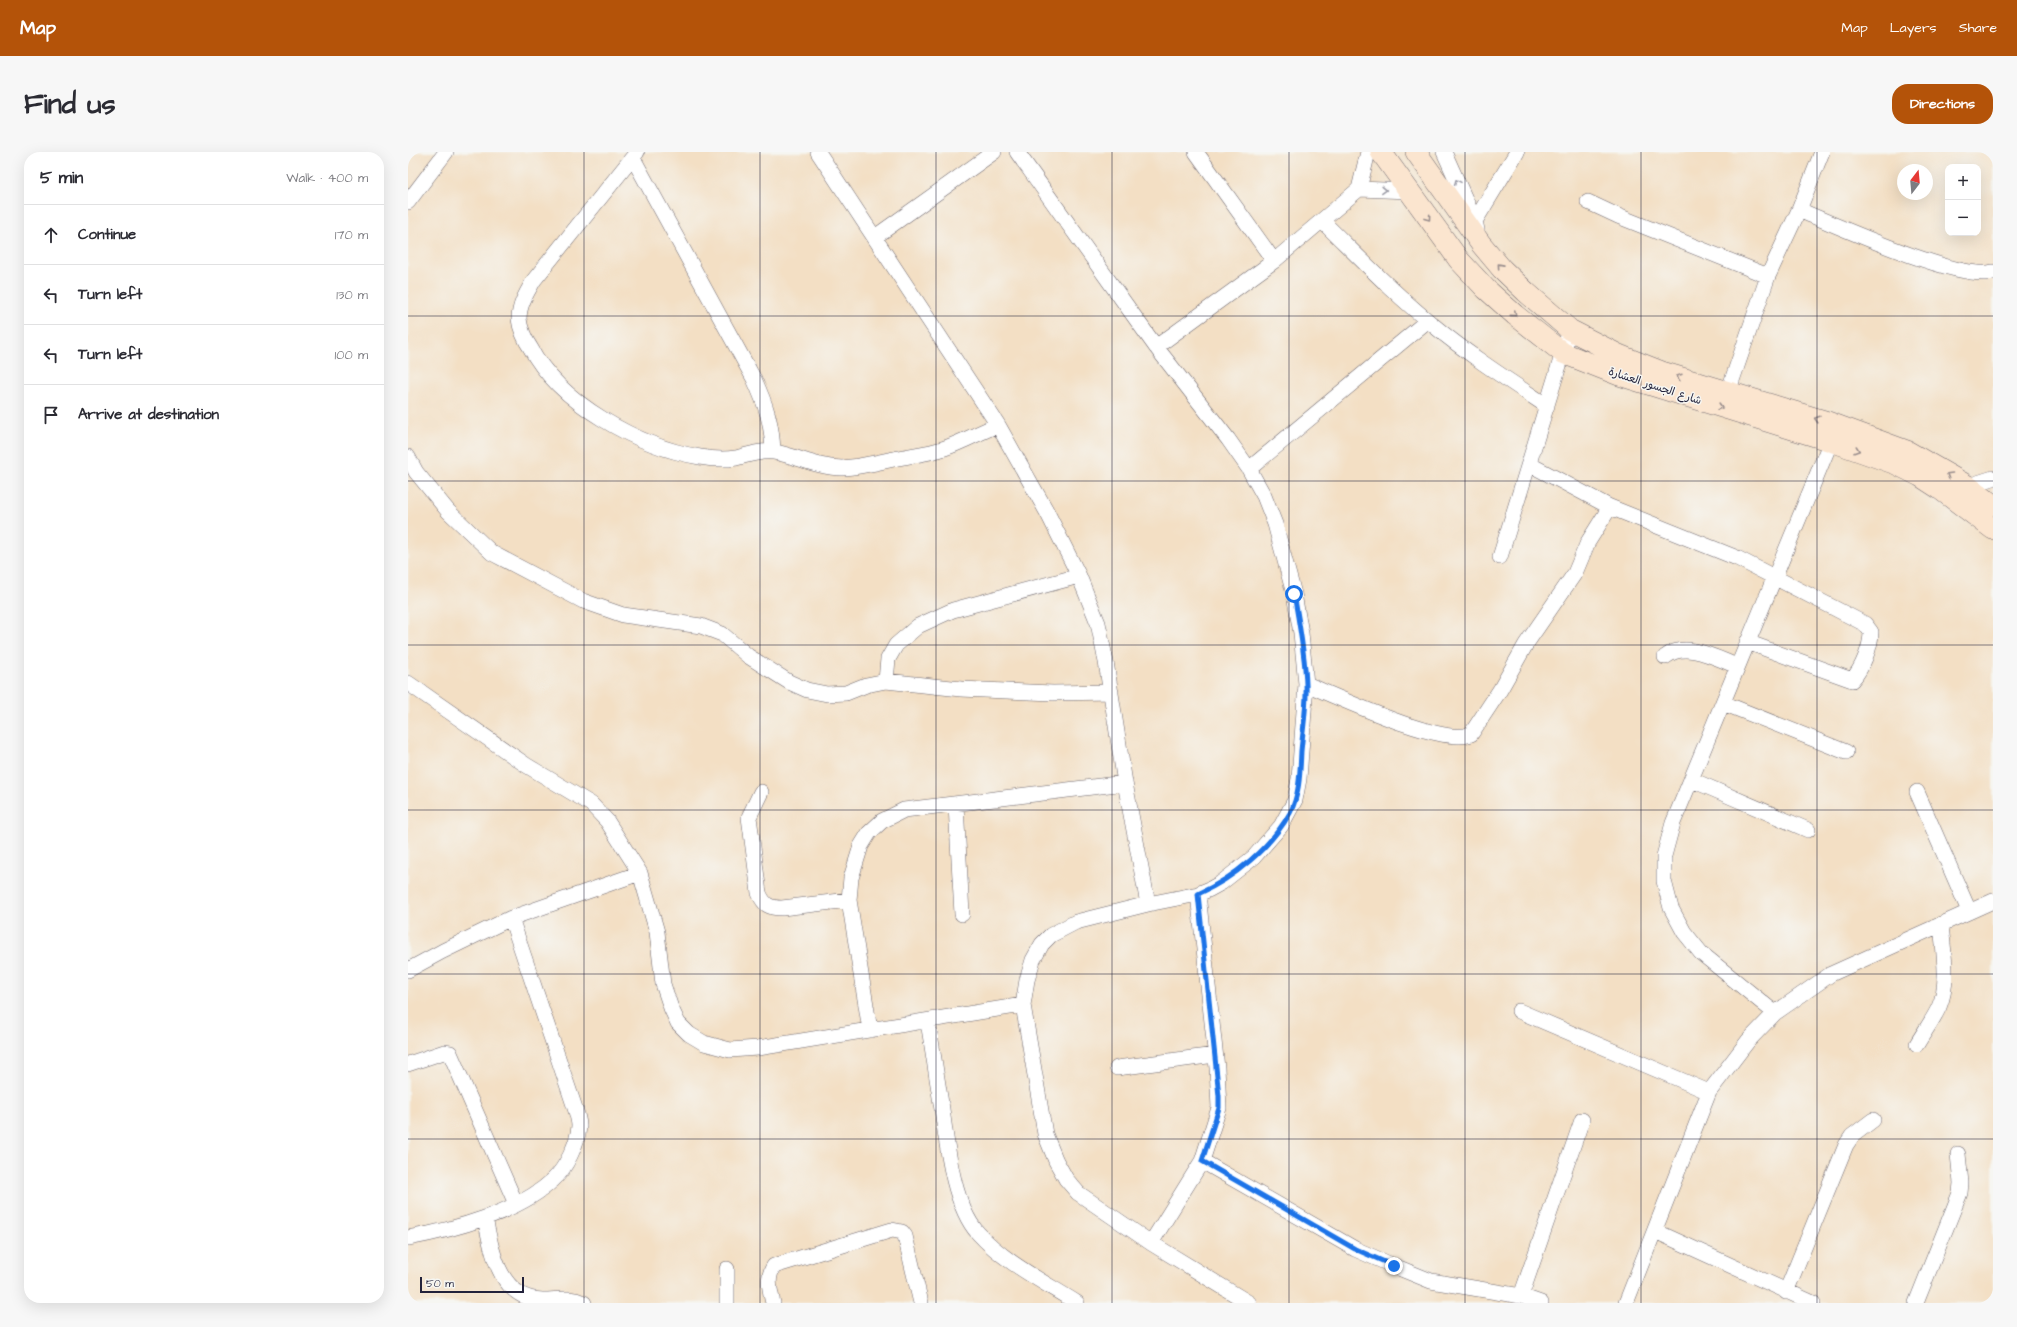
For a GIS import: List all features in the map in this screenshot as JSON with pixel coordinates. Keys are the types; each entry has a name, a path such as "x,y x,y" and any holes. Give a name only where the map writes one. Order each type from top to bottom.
{"main road":[{"name":"شارع الجسور العشارة","path":"1381,152 1460,260 1486,289 1515,315 1564,353 1634,380 1831,441 1896,464 1920,476 1940,489 1993,529"},
{"name":"شارع الجسور العشارة","path":"1416,152 1481,244 1502,269 1570,330 1619,355 1662,372 1881,441 1913,454 1968,486 1993,505"}],"street":[{"path":"408,202 446,152"},
{"path":"818,152 998,425 1079,576 1098,623 1111,692 1125,783 1148,904"},
{"path":"874,237 994,152"},
{"path":"1017,152 1156,347 1249,468 1264,496 1283,549 1301,633 1306,684 1299,779 1295,800 1290,812 1268,842 1254,857 1221,883 1198,894 1148,904 1076,922 1051,935 1042,944 1033,960 1026,980 1022,1005 1045,1134 1056,1161 1066,1179 1078,1193 1151,1243 1249,1303"},
{"path":"1196,152 1274,261"},
{"path":"1156,347 1274,261 1359,189 1368,152"},
{"path":"1444,152 1475,221 1481,244"},
{"path":"1475,221 1517,152"},
{"path":"1728,392 1768,276 1799,210 1822,152"},
{"path":"773,452 771,425 767,408 754,379 635,155 534,280 523,299 519,320 526,340 537,362 553,380 586,408 613,425 647,441 682,453 715,459 735,458 759,452 773,452 817,464 841,468 945,448 998,425"},
{"path":"1359,189 1409,191"},
{"path":"1588,202 1618,216 1768,276"},
{"path":"1799,210 1905,254 1974,274 1993,272"},
{"path":"1322,221 1427,321 1477,360 1547,406"},
{"path":"1249,468 1427,321"},
{"path":"1500,557 1570,330"},
{"path":"1775,1013 1701,953 1684,932 1672,908 1664,881 1664,856 1673,823 1831,441"},
{"path":"408,457 416,472 448,511 492,553 583,602 623,615 701,626 722,634 748,656 788,682 807,690 827,694 846,693 866,685 886,680 962,689 1052,694 1111,692"},
{"path":"1529,464 1610,507 1737,558 1865,624 1870,630 1871,637 1865,656 1854,678 1850,680 1747,642"},
{"path":"1968,486 1993,478"},
{"path":"1306,684 1414,728 1454,737 1464,737 1471,734 1500,690 1526,644 1575,573 1588,542 1610,507"},
{"path":"886,680 888,659 896,645 918,626 953,610 1079,576"},
{"path":"1665,658 1672,652 1685,649 1737,666"},
{"path":"408,683 526,765 591,804 607,821 640,873 657,932 663,984 671,1008 678,1023 689,1034 704,1043 730,1050 758,1048 928,1022 1022,1005"},
{"path":"1722,703 1846,752"},
{"path":"1692,780 1808,830"},
{"path":"870,1030 849,900 851,878 861,846 869,833 882,821 904,810 956,805 1125,783"},
{"path":"761,792 749,817 759,893 763,903 772,908 782,908 849,900"},
{"path":"1917,792 1969,911"},
{"path":"956,805 962,914"},
{"path":"408,970 511,918 640,873"},
{"path":"1151,1243 1202,1161 1219,1108 1216,1055 1198,894"},
{"path":"1626,1303 1709,1092 1748,1041 1775,1013 1831,974 1993,901"},
{"path":"408,1238 427,1235 485,1218 516,1204 553,1180 561,1171 575,1143 579,1126 576,1111 511,918"},
{"path":"1917,1044 1939,1006 1943,993 1945,980 1941,924"},
{"path":"1519,1011 1709,1092"},
{"path":"928,1022 948,1150 957,1191 969,1218 977,1232 1008,1259 1077,1303"},
{"path":"408,1064 444,1052 450,1053 516,1204"},
{"path":"1117,1068 1216,1055"},
{"path":"1521,1296 1582,1120"},
{"path":"1786,1292 1846,1145 1852,1136 1872,1120"},
{"path":"1916,1303 1960,1193 1961,1183 1958,1154"},
{"path":"1202,1161 1355,1249 1394,1266 1431,1281 1521,1296 1541,1303"},
{"path":"485,1218 500,1272 507,1284 515,1291 523,1297 532,1300 575,1298 584,1303"},
{"path":"773,1303 769,1282 770,1272 774,1266 892,1230 902,1232 905,1236 921,1303"},
{"path":"1655,1231 1813,1303"},
{"path":"727,1269 727,1303"}],"route":[{"path":"1294,594 1301,633 1306,684 1299,779 1295,800 1290,812 1281,826 1254,857 1221,883 1198,894 1219,1096 1219,1108 1202,1161 1355,1249 1394,1266"}]}
